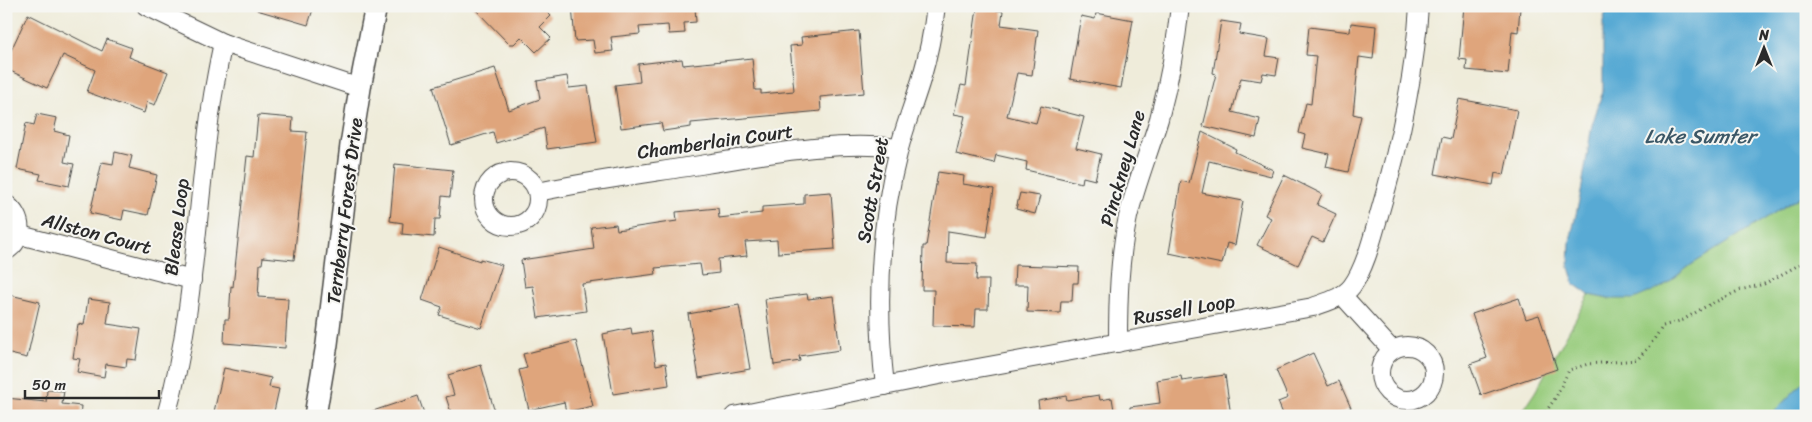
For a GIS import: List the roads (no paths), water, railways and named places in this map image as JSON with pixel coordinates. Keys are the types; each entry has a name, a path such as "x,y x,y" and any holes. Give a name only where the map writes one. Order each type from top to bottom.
{"street":[{"path":"146,6 223,43 360,88"},
{"name":"Ternberry Forest Drive","path":"315,416 327,344 347,175 360,88 376,6"},
{"name":"Scott Street","path":"885,386 881,348 880,307 886,219 899,148 929,51 936,6"},
{"name":"Pinckney Lane","path":"1118,342 1120,273 1128,219 1133,196 1159,118 1177,34 1180,6"},
{"name":"Russell Loop","path":"734,416 1118,342 1313,307 1342,295 1351,287 1359,274 1375,229 1396,155 1418,34 1420,6"},
{"name":"Blease Loop","path":"166,416 178,369 192,280 213,96 223,43"},
{"name":"Chamberlain Court","path":"538,192 574,184 797,150 848,145 899,148"},
{"name":"Allston Court","path":"6,204 14,210 20,226 20,235 16,243 6,252"},
{"name":"Allston Court","path":"20,235 192,280"},
{"path":"1342,295 1392,350"}],"water":[{"name":"Lake Sumter","path":"1608,6 1806,6 1806,193 1691,265 1662,287 1634,299 1609,299 1589,295 1574,284 1569,267 1570,241 1581,192 1592,125 1603,91 1603,22"},
{"path":"1806,379 1806,416 1770,416"}]}
